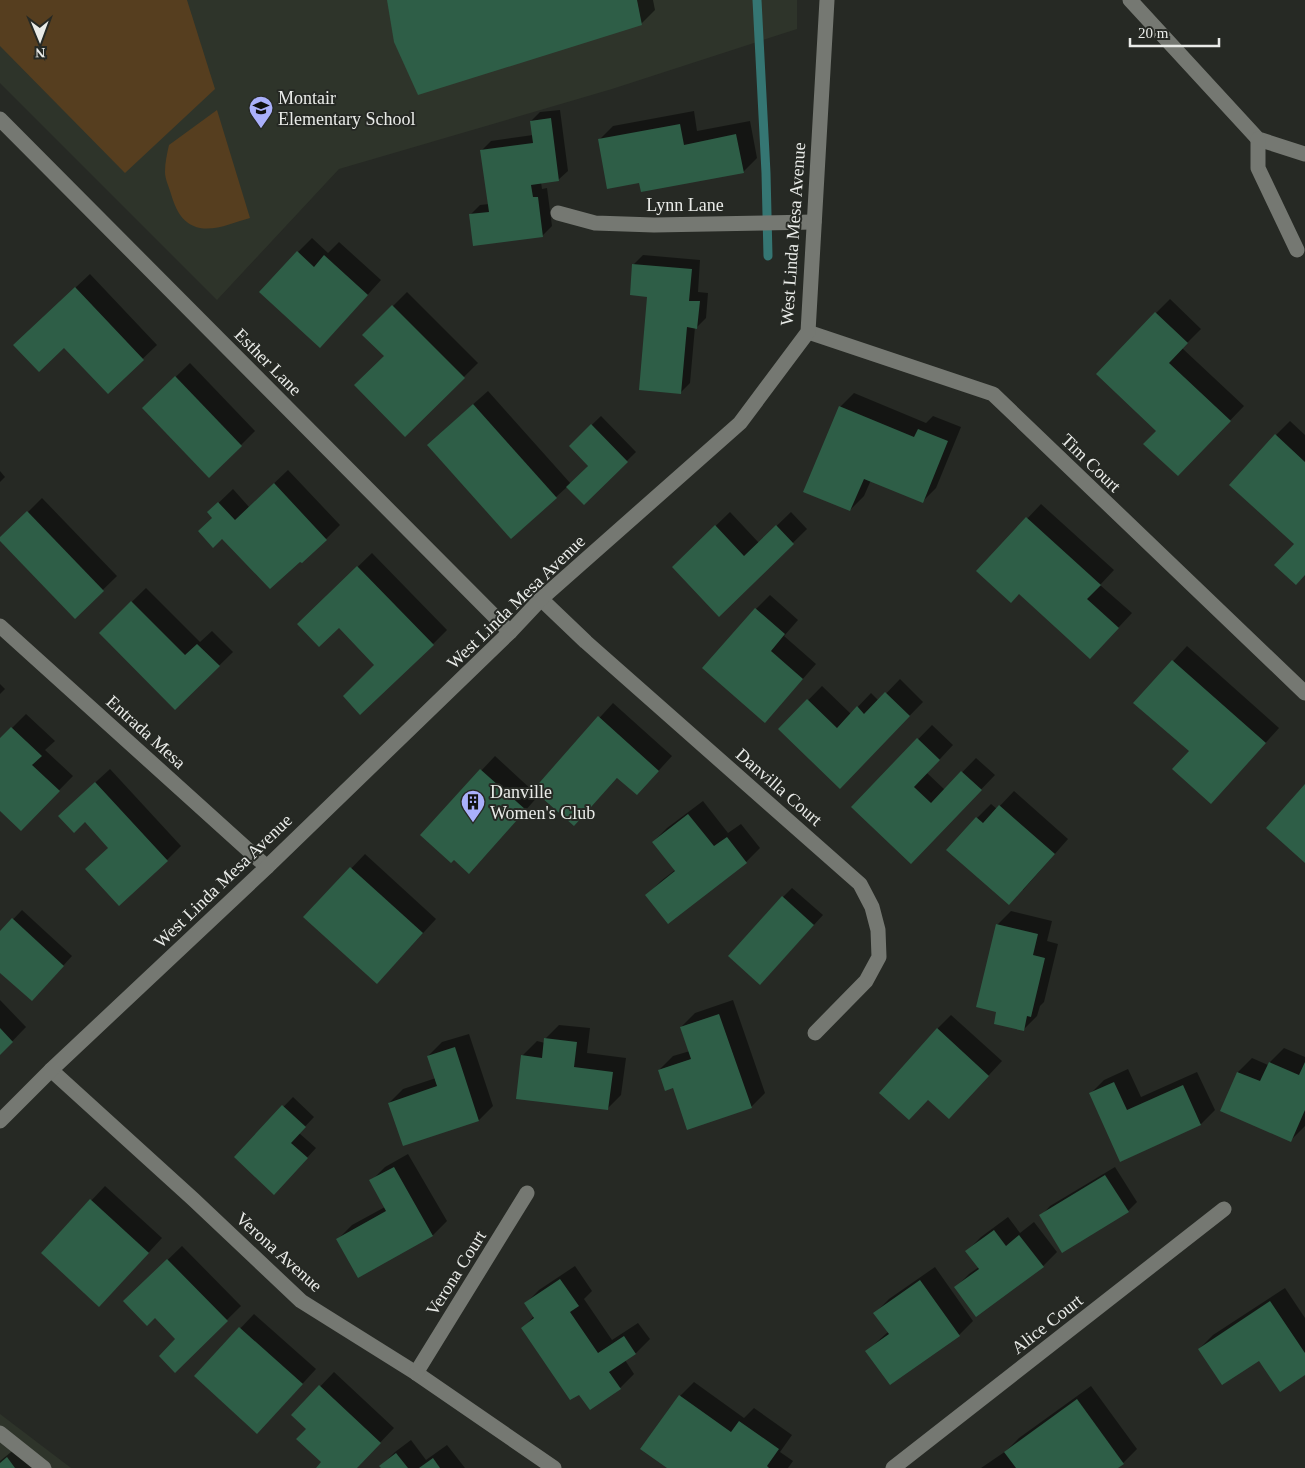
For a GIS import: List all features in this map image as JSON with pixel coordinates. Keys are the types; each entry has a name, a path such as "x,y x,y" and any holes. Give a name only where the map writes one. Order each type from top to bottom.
{"street":[{"name":"West Linda Mesa Avenue","path":"0,1121 51,1070 266,867 542,599 740,423 808,332 827,0"},
{"path":"1130,0 1258,139 1305,154"},
{"name":"Esther Lane","path":"0,119 510,632"},
{"path":"1258,139 1258,168 1297,250"},
{"name":"Lynn Lane","path":"558,213 595,224 654,225 814,222"},
{"name":"Tim Court","path":"808,332 993,394 1305,693"},
{"name":"Danvilla Court","path":"542,599 586,642 860,884 872,907 878,930 879,957 866,981 815,1032"},
{"name":"Entrada Mesa","path":"0,626 266,867"},
{"name":"Verona Avenue","path":"51,1070 302,1301 416,1373 554,1468"},
{"name":"Verona Court","path":"416,1373 527,1193"},
{"name":"Alice Court","path":"893,1468 1224,1209"},
{"path":"0,1433 44,1468"}],"shaded area":[{"name":"Montair Elementary School","path":"0,0 797,0 797,29 612,89 339,169 217,300 0,83"},
{"path":"0,0 187,0 215,89 125,173 0,46"},
{"path":"217,110 250,218 206,229 194,226 184,220 178,211 166,177 166,161 169,145"},
{"path":"0,1414 71,1468 0,1468"}],"building":[{"path":"387,0 637,0 642,25 418,95 394,42"},
{"path":"551,118 559,181 531,185 533,197 538,197 543,237 473,246 469,214 489,212 480,150 533,143 530,121"},
{"path":"680,124 684,145 736,134 744,173 641,192 639,183 607,189 598,139"},
{"path":"297,251 314,267 324,255 368,295 320,348 259,292"},
{"path":"632,264 692,269 689,301 700,301 697,329 687,327 681,394 639,390 647,297 630,295"},
{"path":"75,287 144,360 108,394 64,348 39,372 13,345"},
{"path":"392,305 465,378 405,437 354,385 384,356 362,335"},
{"path":"1155,312 1188,343 1169,363 1231,421 1178,476 1143,444 1156,431 1096,374"},
{"path":"175,376 242,446 209,478 142,408"},
{"path":"473,404 557,498 511,539 427,445"},
{"path":"839,406 914,437 918,429 948,441 923,503 864,479 850,511 803,492"},
{"path":"591,424 628,462 584,505 566,487 588,466 569,446"},
{"path":"1275,434 1305,462 1305,575 1296,585 1274,565 1294,544 1229,485"},
{"path":"274,483 327,540 270,589 222,539 213,548 198,531 212,518 207,512 218,502 235,520"},
{"path":"27,511 104,591 75,619 0,541 0,537"},
{"path":"1026,517 1101,585 1087,599 1119,628 1090,659 1019,594 1011,603 976,571"},
{"path":"715,525 744,556 776,525 794,544 719,617 672,567"},
{"path":"357,566 434,645 360,715 343,696 374,665 339,628 319,647 297,624"},
{"path":"131,601 185,655 197,644 220,666 175,710 99,633"},
{"path":"755,608 785,634 771,651 803,679 765,723 702,668"},
{"path":"1172,660 1266,743 1211,804 1172,769 1189,751 1133,703"},
{"path":"885,692 910,716 840,789 778,729 807,699 837,728 857,706 864,714"},
{"path":"598,716 659,771 637,795 617,778 574,826 533,790"},
{"path":"11,727 42,756 32,765 60,791 21,831 0,811 0,738"},
{"path":"917,738 940,760 914,787 931,803 961,771 982,790 911,864 851,807"},
{"name":"Danville Women's Club","path":"480,769 526,810 469,874 454,860 451,863 420,835"},
{"path":"95,782 168,861 119,906 85,869 108,848 85,822 74,833 58,816"},
{"path":"1305,784 1305,863 1266,828"},
{"path":"999,805 1055,854 1009,905 946,850 976,817 983,823"},
{"path":"688,814 714,846 727,837 747,863 668,924 645,895 675,871 652,842"},
{"path":"350,867 423,933 377,984 303,917"},
{"path":"782,896 814,925 760,985 728,956"},
{"path":"12,918 64,966 32,1001 0,973 0,931"},
{"path":"996,924 1038,934 1033,955 1045,958 1031,1017 1027,1016 1024,1031 994,1024 996,1012 976,1007"},
{"path":"719,1014 752,1108 687,1130 673,1088 665,1091 658,1070 691,1059 680,1027"},
{"path":"0,1028 13,1042 0,1055"},
{"path":"937,1028 989,1076 949,1119 928,1100 909,1120 879,1093"},
{"path":"544,1038 577,1042 574,1067 613,1072 608,1110 516,1099 521,1055 542,1058"},
{"path":"455,1047 479,1121 403,1146 388,1103 437,1086 427,1056"},
{"path":"1269,1062 1299,1075 1305,1062 1305,1110 1291,1142 1220,1111 1237,1072 1260,1081"},
{"path":"1114,1082 1127,1110 1183,1085 1201,1125 1120,1162 1089,1093"},
{"path":"282,1105 306,1127 291,1143 308,1158 274,1195 234,1157"},
{"path":"394,1167 433,1236 358,1278 336,1239 386,1211 369,1180"},
{"path":"1105,1175 1129,1212 1062,1253 1039,1215"},
{"path":"90,1199 149,1253 99,1307 41,1253"},
{"path":"994,1230 1006,1246 1019,1235 1044,1267 976,1317 954,1287 979,1269 965,1251"},
{"path":"167,1259 228,1321 175,1373 159,1356 175,1339 155,1318 147,1326 123,1301"},
{"path":"560,1279 579,1306 570,1312 598,1353 624,1336 636,1354 609,1372 621,1389 590,1410 579,1395 570,1400 521,1328 534,1318 524,1303"},
{"path":"920,1280 960,1336 890,1385 865,1351 889,1334 873,1313"},
{"path":"1270,1301 1305,1353 1305,1375 1280,1392 1259,1361 1222,1385 1198,1349"},
{"path":"239,1327 303,1384 257,1434 194,1376"},
{"path":"319,1385 381,1443 357,1468 316,1468 321,1462 296,1439 306,1429 291,1415"},
{"path":"679,1395 731,1432 739,1421 779,1449 767,1466 769,1468 667,1468 640,1449"},
{"path":"1077,1399 1124,1464 1118,1468 1016,1468 1004,1452"},
{"path":"396,1453 408,1468 381,1468 379,1466"},
{"path":"7,1457 15,1468 0,1468 0,1463"},
{"path":"433,1458 440,1468 419,1468"}],"waterway":[{"path":"757,0 766,173 768,256"}],"place":[{"name":"Montair Elementary School","path":"261,129"},
{"name":"Danville Women's Club","path":"473,823"}]}
